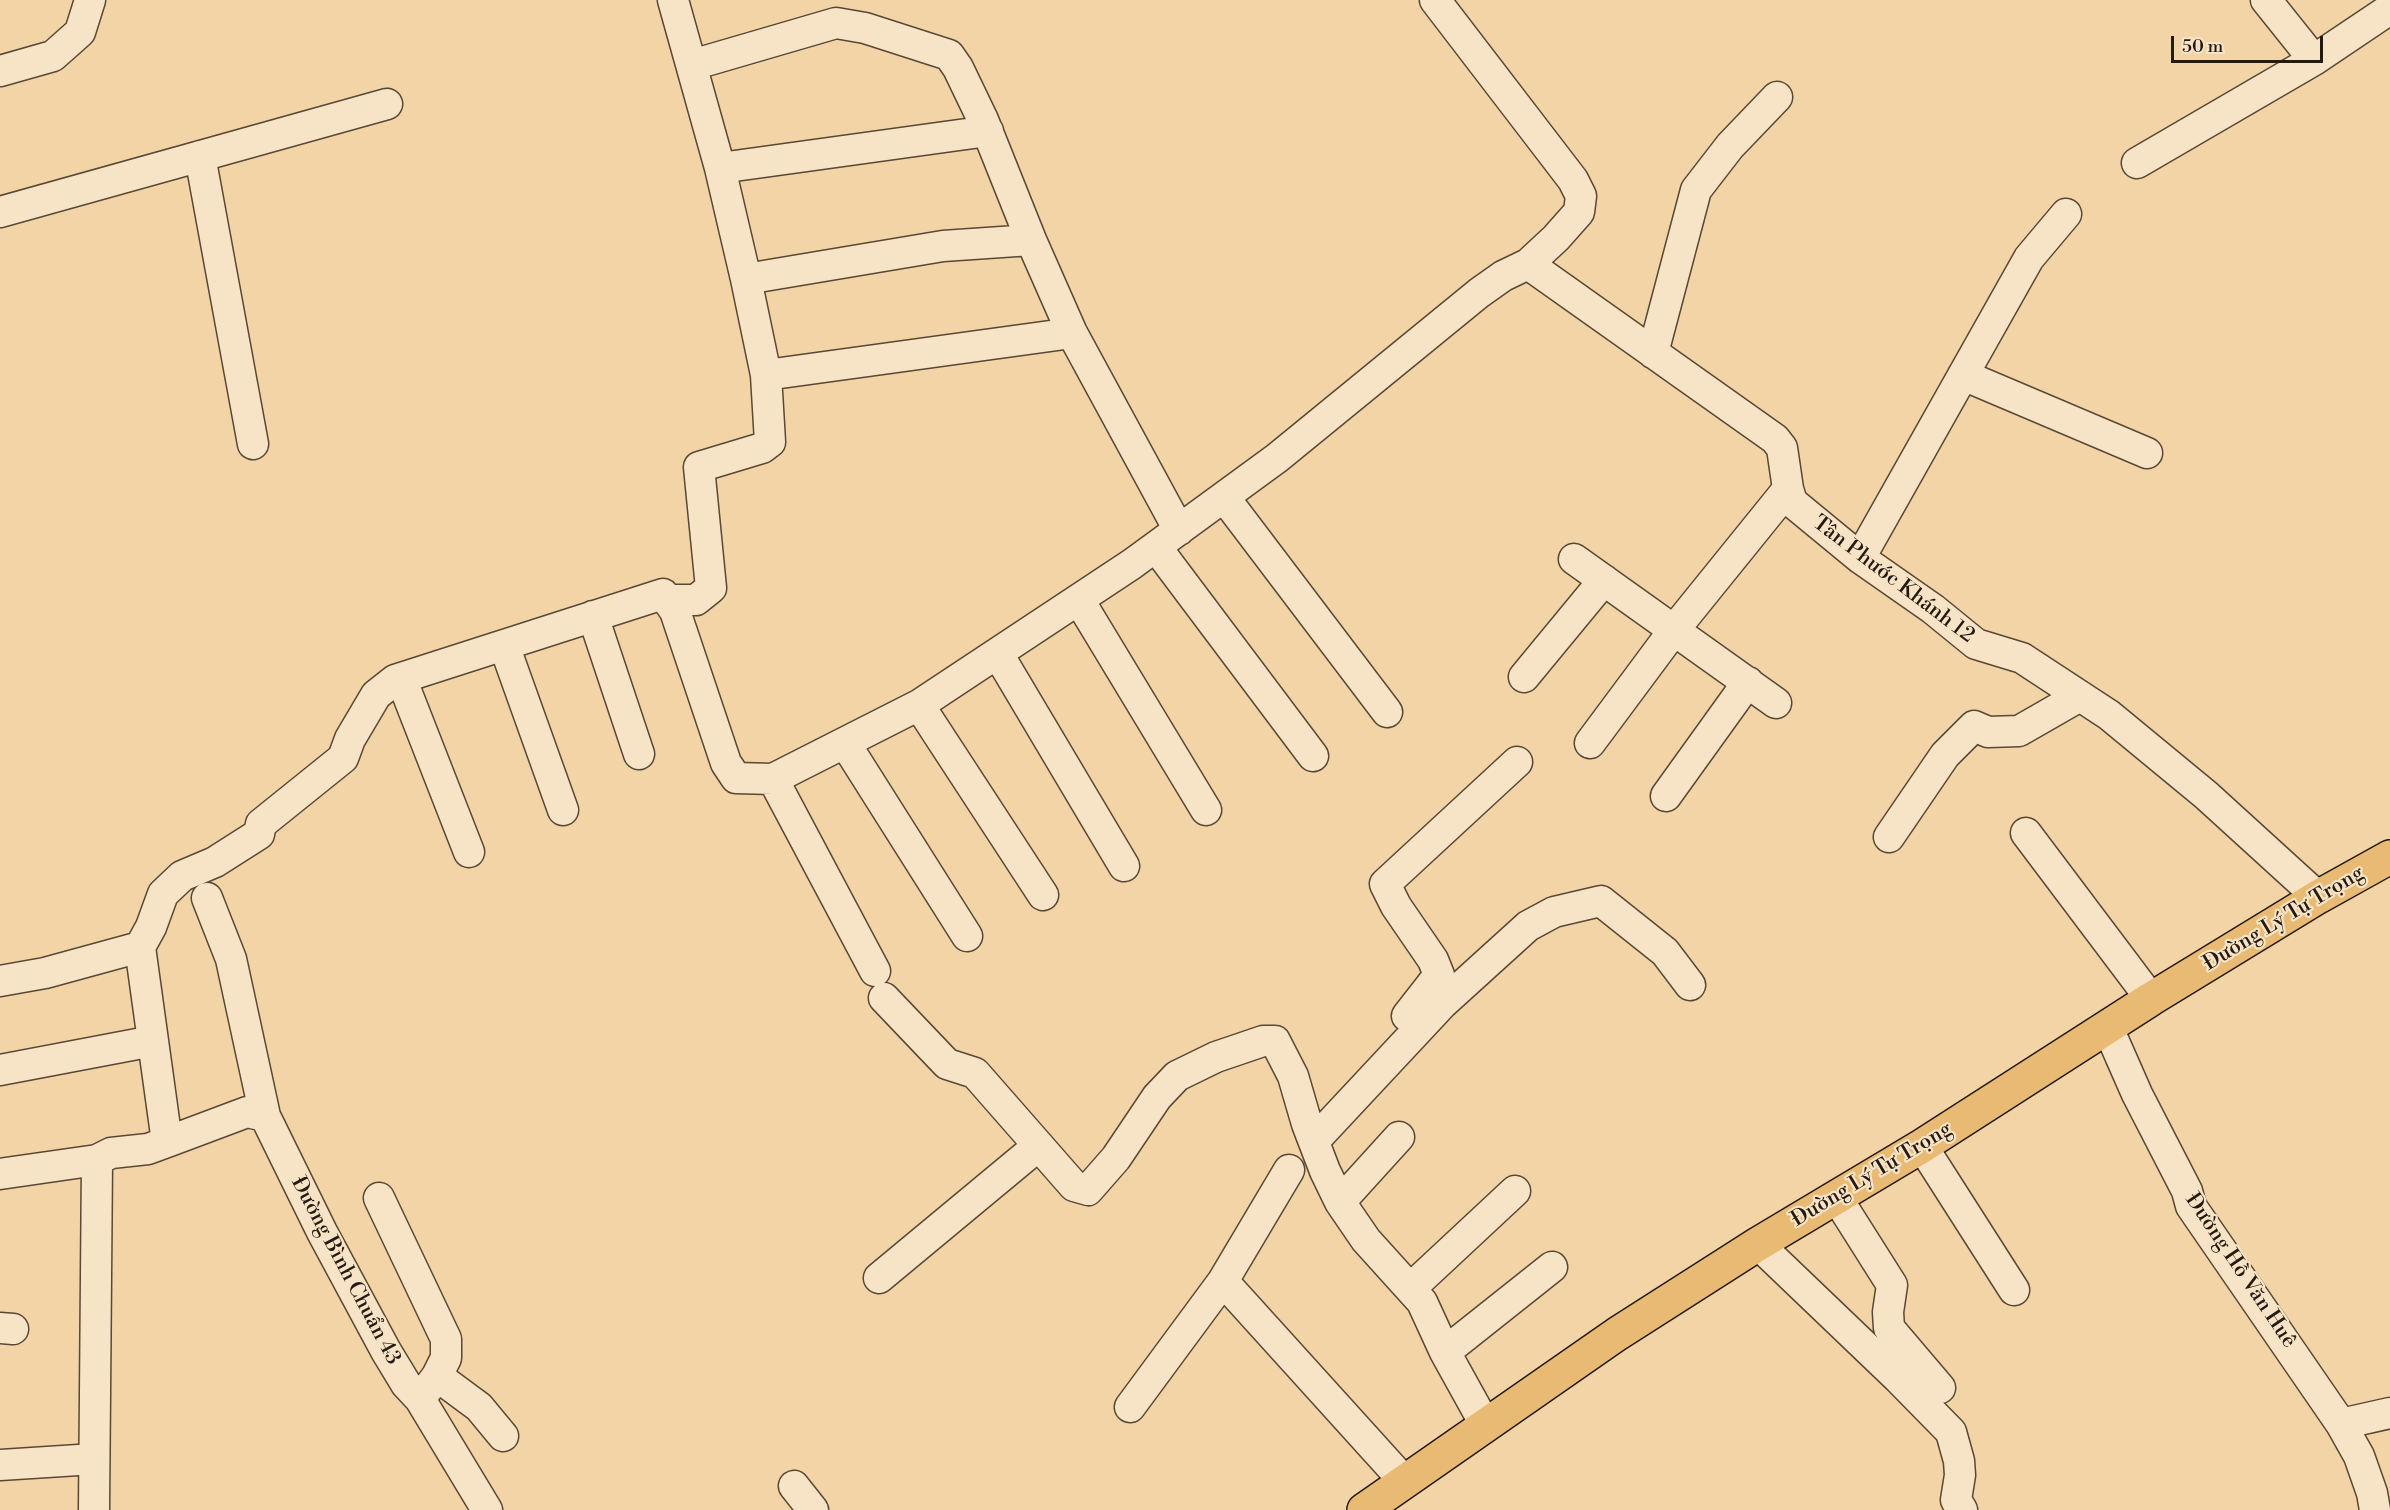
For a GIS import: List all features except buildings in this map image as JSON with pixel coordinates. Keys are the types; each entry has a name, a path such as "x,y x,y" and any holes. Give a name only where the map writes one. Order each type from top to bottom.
{"main road":[{"name":"Đường Lý Tự Trọng","path":"1364,1510 1617,1334 1758,1244 1922,1146 2151,999 2390,856"}],"street":[{"path":"0,71 53,56 80,32 90,0"},
{"path":"669,600 696,600 711,588 699,467 762,448 770,442 766,375 746,279 720,168 673,0"},
{"path":"167,1142 140,947 151,927 163,894 182,876 215,862 259,834 261,824 343,758 350,739 376,694 395,680 663,594 675,611 726,763 736,778 774,779 919,705 1078,600 1168,538 1285,451 1479,293 1503,276 1528,264 1579,212 1581,196 1573,180 1435,0"},
{"path":"2266,0 2314,60"},
{"path":"2137,162 2314,60 2390,9"},
{"path":"692,65 836,23 865,28 949,55 958,68 988,131 1031,240 1072,333 1168,538 1313,756"},
{"path":"1653,353 1696,190 1730,146 1777,97"},
{"path":"2,204 200,156 387,104"},
{"path":"720,168 988,131"},
{"path":"200,156 253,444"},
{"path":"1860,558 2029,258 2067,214"},
{"path":"746,279 944,246 1031,240"},
{"name":"Tân Phước Khánh 12","path":"1528,264 1775,439 1782,448 1792,502 1860,558 1933,609 1976,644 2022,658 2109,715 2206,795 2318,897"},
{"path":"766,375 1072,333"},
{"path":"1963,375 2147,453"},
{"path":"1590,743 1674,630 1788,489"},
{"path":"1224,497 1387,712"},
{"path":"1574,559 1776,703"},
{"path":"1524,677 1604,580"},
{"path":"1078,600 1206,810"},
{"path":"592,616 639,754"},
{"path":"504,645 562,810"},
{"path":"998,654 1124,866"},
{"path":"401,678 469,852"},
{"path":"1666,796 1748,682"},
{"path":"1889,837 1945,755 1974,726 1988,732 2019,731 2080,696"},
{"path":"919,705 1043,895"},
{"path":"844,743 967,936"},
{"path":"1311,1132 1417,1005 1439,975 1433,960 1396,906 1385,884 1517,762"},
{"path":"774,779 879,984 947,1064 975,1073 1074,1186 1088,1190 1116,1158 1157,1097 1177,1076 1216,1057 1263,1041 1275,1041 1293,1076 1311,1132 1340,1202 1366,1240 1422,1302 1445,1352 1486,1426"},
{"path":"2026,833 2151,999"},
{"name":"Đường Bình Chuẩn 43","path":"207,898 231,959 265,1116 322,1232 386,1351 406,1384 429,1388 487,1510"},
{"path":"1311,1132 1442,1004 1528,926 1554,912 1601,902 1665,952 1690,985"},
{"path":"0,981 45,973 140,947"},
{"name":"Đường Hồ Văn Huê","path":"2108,1028 2137,1094 2187,1191 2192,1206 2341,1424 2359,1456 2372,1493 2375,1510"},
{"path":"0,1070 153,1041"},
{"path":"0,1174 97,1160 111,1153 148,1149 247,1112 265,1116"},
{"path":"1340,1202 1400,1137"},
{"path":"879,1278 1038,1146"},
{"path":"1922,1146 2014,1290"},
{"path":"94,1510 97,1160"},
{"path":"1130,1407 1223,1281 1289,1170"},
{"path":"1411,1288 1515,1191"},
{"path":"379,1198 446,1339 446,1358 429,1388 479,1407 503,1436"},
{"path":"1837,1198 1892,1285 1888,1312 1889,1329 1940,1388"},
{"path":"1758,1244 1890,1370 1951,1432 1959,1461 1960,1475 1956,1500 1962,1510"},
{"path":"1445,1352 1552,1267"},
{"path":"1223,1281 1404,1481"},
{"path":"2341,1424 2390,1413"},
{"path":"0,1465 94,1459"},
{"path":"794,1486 813,1510"}]}
